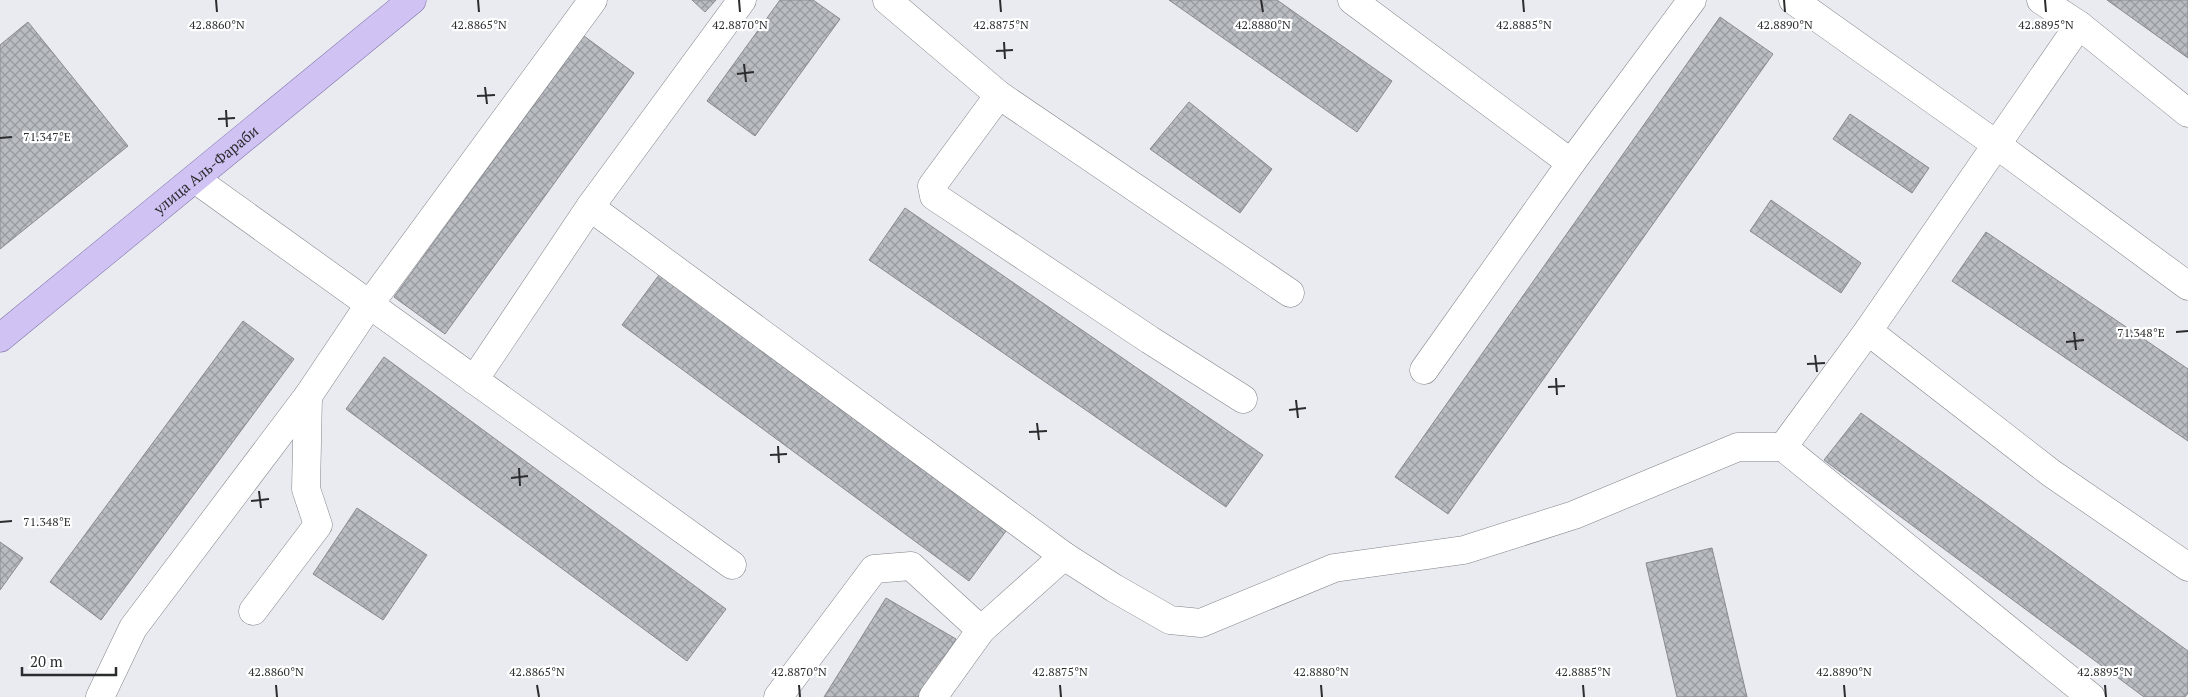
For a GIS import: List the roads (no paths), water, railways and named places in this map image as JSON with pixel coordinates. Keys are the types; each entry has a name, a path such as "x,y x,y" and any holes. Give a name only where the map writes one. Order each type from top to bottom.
{"main road":[{"name":"улица Аль-Фараби","path":"0,338 412,0"}],"lane":[{"path":"100,697 133,628 308,396 369,304 593,0"},
{"path":"474,380 590,206 742,0"},
{"path":"1352,0 1571,162"},
{"path":"1424,370 1571,162 1692,0"},
{"path":"2041,0 2079,25 2188,113"},
{"path":"1795,1 1997,145 2188,286"},
{"path":"898,4 998,95 1290,293"},
{"path":"1784,447 1868,331 2079,25"},
{"path":"998,95 932,186 934,196 1150,340 1243,399"},
{"path":"195,179 732,565"},
{"path":"590,206 1064,556 1114,588 1170,620 1201,623 1334,568 1464,550 1574,516 1738,447 1784,447 2091,697"},
{"path":"1868,331 2051,473 2188,567"},
{"path":"253,611 318,525 306,489 308,396"},
{"path":"933,697 981,630 1064,556"},
{"path":"778,697 874,569 911,566 981,630"}]}
